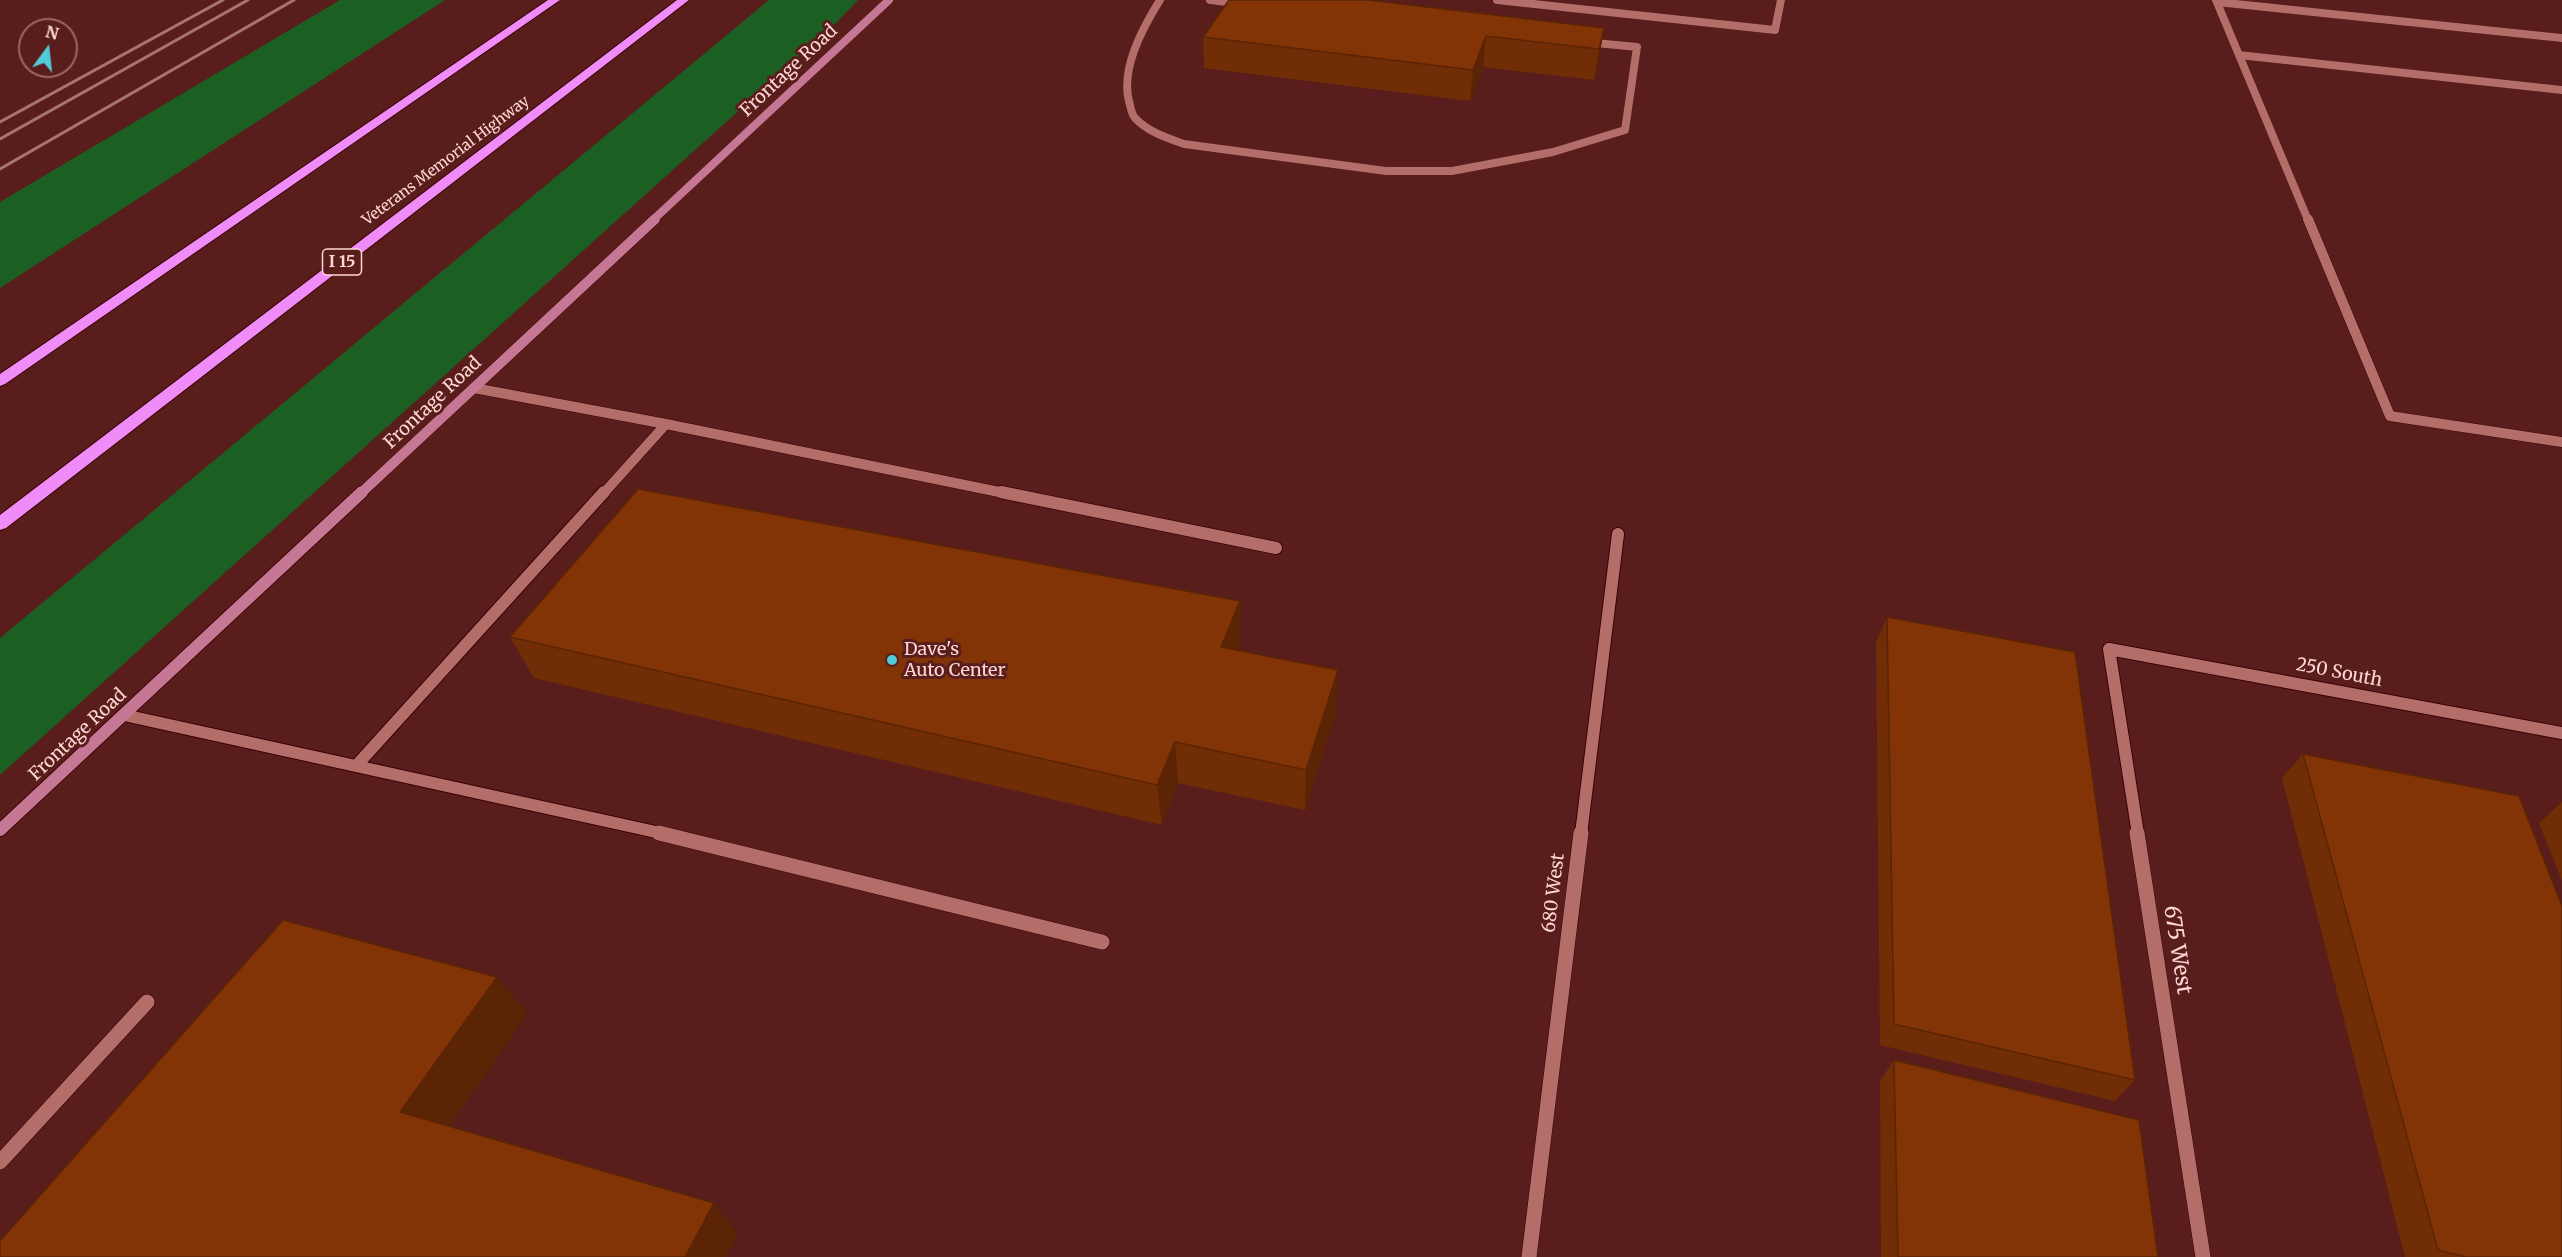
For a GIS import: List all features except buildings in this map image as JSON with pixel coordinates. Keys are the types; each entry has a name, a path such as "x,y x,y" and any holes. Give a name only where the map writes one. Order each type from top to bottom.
{"highway":[{"path":"0,381 555,0"},
{"name":"Veterans Memorial Highway","path":"0,524 684,0"}],"street":[{"name":"Frontage Road","path":"0,830 889,0"},
{"path":"1160,0 1151,14 1132,61 1126,87 1133,117 1159,136 1184,144 1386,171 1452,171 1553,152 1625,130 1636,47 1579,41"},
{"path":"1210,0 1257,5"},
{"path":"1497,0 1775,30 1781,0"},
{"path":"2562,38 2216,1 2390,416 2562,442"},
{"path":"2239,55 2562,90"},
{"path":"474,388 666,424 1276,548"},
{"path":"356,766 666,424"},
{"name":"680 West","path":"1529,1257 1618,534"},
{"name":"250 South","path":"2109,649 2562,733"},
{"name":"675 West","path":"2109,649 2204,1257"},
{"path":"124,714 637,827 1102,942"},
{"path":"0,1162 147,1002"}],"green space":[{"path":"340,0 445,0 0,288 0,202"},
{"path":"769,0 858,0 834,25 0,775 0,638"}],"railway":[{"path":"0,122 223,0"},
{"path":"0,139 248,0"},
{"path":"0,169 294,0"}],"place":[{"name":"Dave's Auto Center","path":"892,660"}]}
